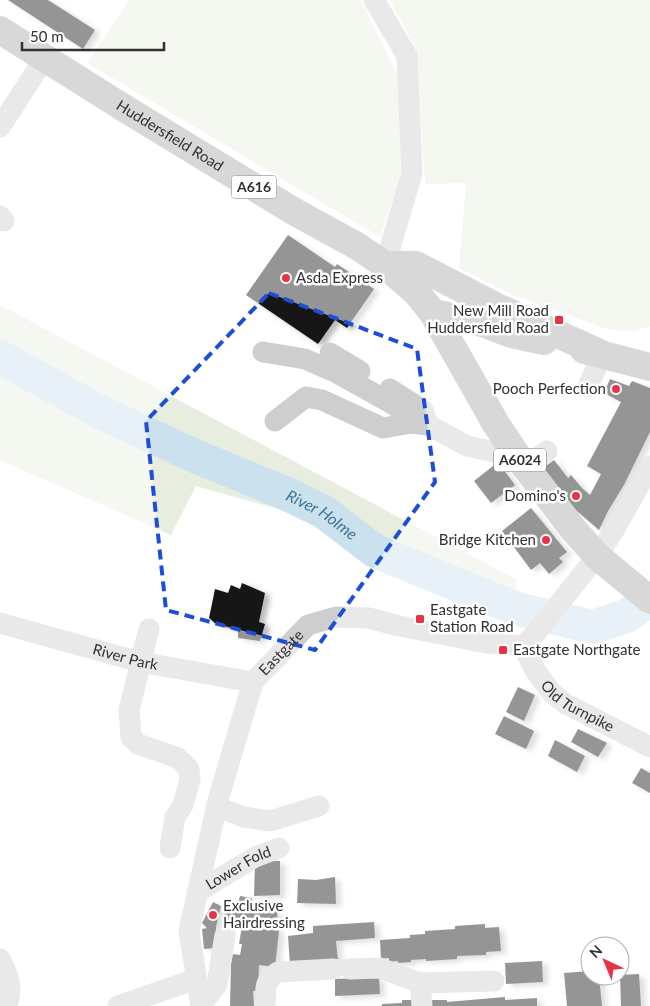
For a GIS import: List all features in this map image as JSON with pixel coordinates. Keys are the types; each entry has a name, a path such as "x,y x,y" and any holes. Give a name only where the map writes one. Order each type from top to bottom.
{"main road":[{"name":"Huddersfield Road","path":"0,30 44,59 295,212 357,246 385,265 417,293 433,313"},
{"path":"385,265 416,265 464,291 602,354"},
{"path":"433,313 443,303 464,291"},
{"path":"433,313 482,323 502,331 602,354 650,368"},
{"name":"A6024","path":"433,313 496,424 522,462 573,529 597,556 641,592"},
{"path":"456,354 466,336 476,331 502,331"}],"street":[{"path":"374,0 407,56 412,163 412,173 385,265"},
{"path":"0,127 44,59"},
{"path":"263,352 305,359 339,374 396,406 420,424 467,446 522,462 547,451"},
{"path":"330,353 423,410 420,424"},
{"path":"588,387 602,354"},
{"path":"275,421 306,397 322,400 383,428 420,424"},
{"path":"529,640 597,556 613,532 650,466"},
{"name":"Eastgate","path":"200,1006 189,931 217,807 253,682 308,624 336,617 369,618 486,643 529,640"},
{"name":"River Park","path":"0,622 140,662 253,682"},
{"path":"149,629 129,710 131,737 138,744 178,758 189,769 190,780 183,805 175,817 170,848"},
{"name":"Old Turnpike","path":"529,640 535,670 552,693 566,704 650,747"},
{"path":"217,807 244,817 270,821 319,806"},
{"name":"Lower Fold","path":"197,892 255,857 279,848"},
{"path":"200,1006 217,985 226,935"},
{"path":"0,959 8,974 11,992 7,1006"},
{"path":"265,1006 266,982 278,972 380,968 420,983 494,981"},
{"path":"118,1006 196,979"},
{"path":"420,983 422,1006"}],"highlighted area":[{"path":"269,293 417,349 435,482 315,650 166,610 146,421"}],"green space":[{"path":"129,0 361,0 402,84 406,161 380,237 87,63"},
{"path":"390,0 650,0 650,326 633,331 610,330 515,296 459,268 466,183 425,184 416,50"},
{"path":"0,305 517,580 512,621 411,579 299,515 196,486 171,535 0,460"}],"building":[{"path":"8,0 48,0 95,30 83,49"},
{"path":"288,235 335,267 337,264 374,289 347,328 335,320 318,344 246,295"},
{"path":"610,379 629,386 632,381 650,388 650,432 599,530 571,506 543,468 554,460 568,478 571,475 590,495 601,474 587,466 621,402 604,393"},
{"path":"498,462 515,485 491,503 474,481"},
{"path":"531,508 567,552 559,558 563,562 549,574 540,563 531,570 502,531"},
{"path":"242,583 265,593 259,622 265,624 260,641 238,638 238,631 217,625 209,618 215,589 228,593 231,585 240,589"},
{"path":"518,687 535,695 524,721 506,712"},
{"path":"504,716 534,731 526,749 495,734"},
{"path":"578,729 607,743 598,757 571,742"},
{"path":"555,740 585,756 577,772 548,756"},
{"path":"641,768 650,773 650,793 632,783"},
{"path":"255,861 280,861 280,895 254,896"},
{"path":"335,877 336,904 297,903 298,879 316,880"},
{"path":"240,896 252,898 250,909 278,911 275,930 279,931 275,967 259,965 258,991 253,991 254,1006 230,1006 231,964 233,954 240,955 242,944 239,944 242,926 223,922 227,905 237,907"},
{"path":"213,902 221,906 216,927 216,948 204,949 202,929 207,928 202,923"},
{"path":"374,922 375,938 336,941 338,961 290,965 288,936 313,933 313,926"},
{"path":"485,924 485,928 499,927 501,951 486,952 486,955 457,956 457,959 411,960 411,962 398,963 398,961 389,962 389,958 381,959 380,940 410,938 410,935 425,934 425,931 455,929 455,926"},
{"path":"542,961 543,982 506,984 505,963"},
{"path":"580,972 580,986 600,986 602,1006 567,1006 564,973"},
{"path":"630,974 639,974 641,1006 621,1006 620,986 630,986"},
{"path":"379,977 380,994 335,996 335,979"},
{"path":"505,997 505,1000 537,998 537,1006 432,1006 431,1000 447,1000 447,1002"},
{"path":"402,1000 414,1000 414,1006 382,1006 382,1004 402,1003"}],"waterway":[{"name":"River Holme","path":"0,357 98,411 197,457 285,493 324,512 375,551 517,609 593,627 626,616 650,600"}],"place":[{"name":"Asda Express","path":"286,278"},
{"name":"New Mill Road Huddersfield Road","path":"559,320"},
{"name":"Pooch Perfection","path":"616,389"},
{"name":"Domino's","path":"576,496"},
{"name":"Bridge Kitchen","path":"546,540"},
{"name":"Eastgate Station Road","path":"420,619"},
{"name":"Eastgate Northgate","path":"503,650"},
{"name":"Exclusive Hairdressing","path":"213,915"}]}
